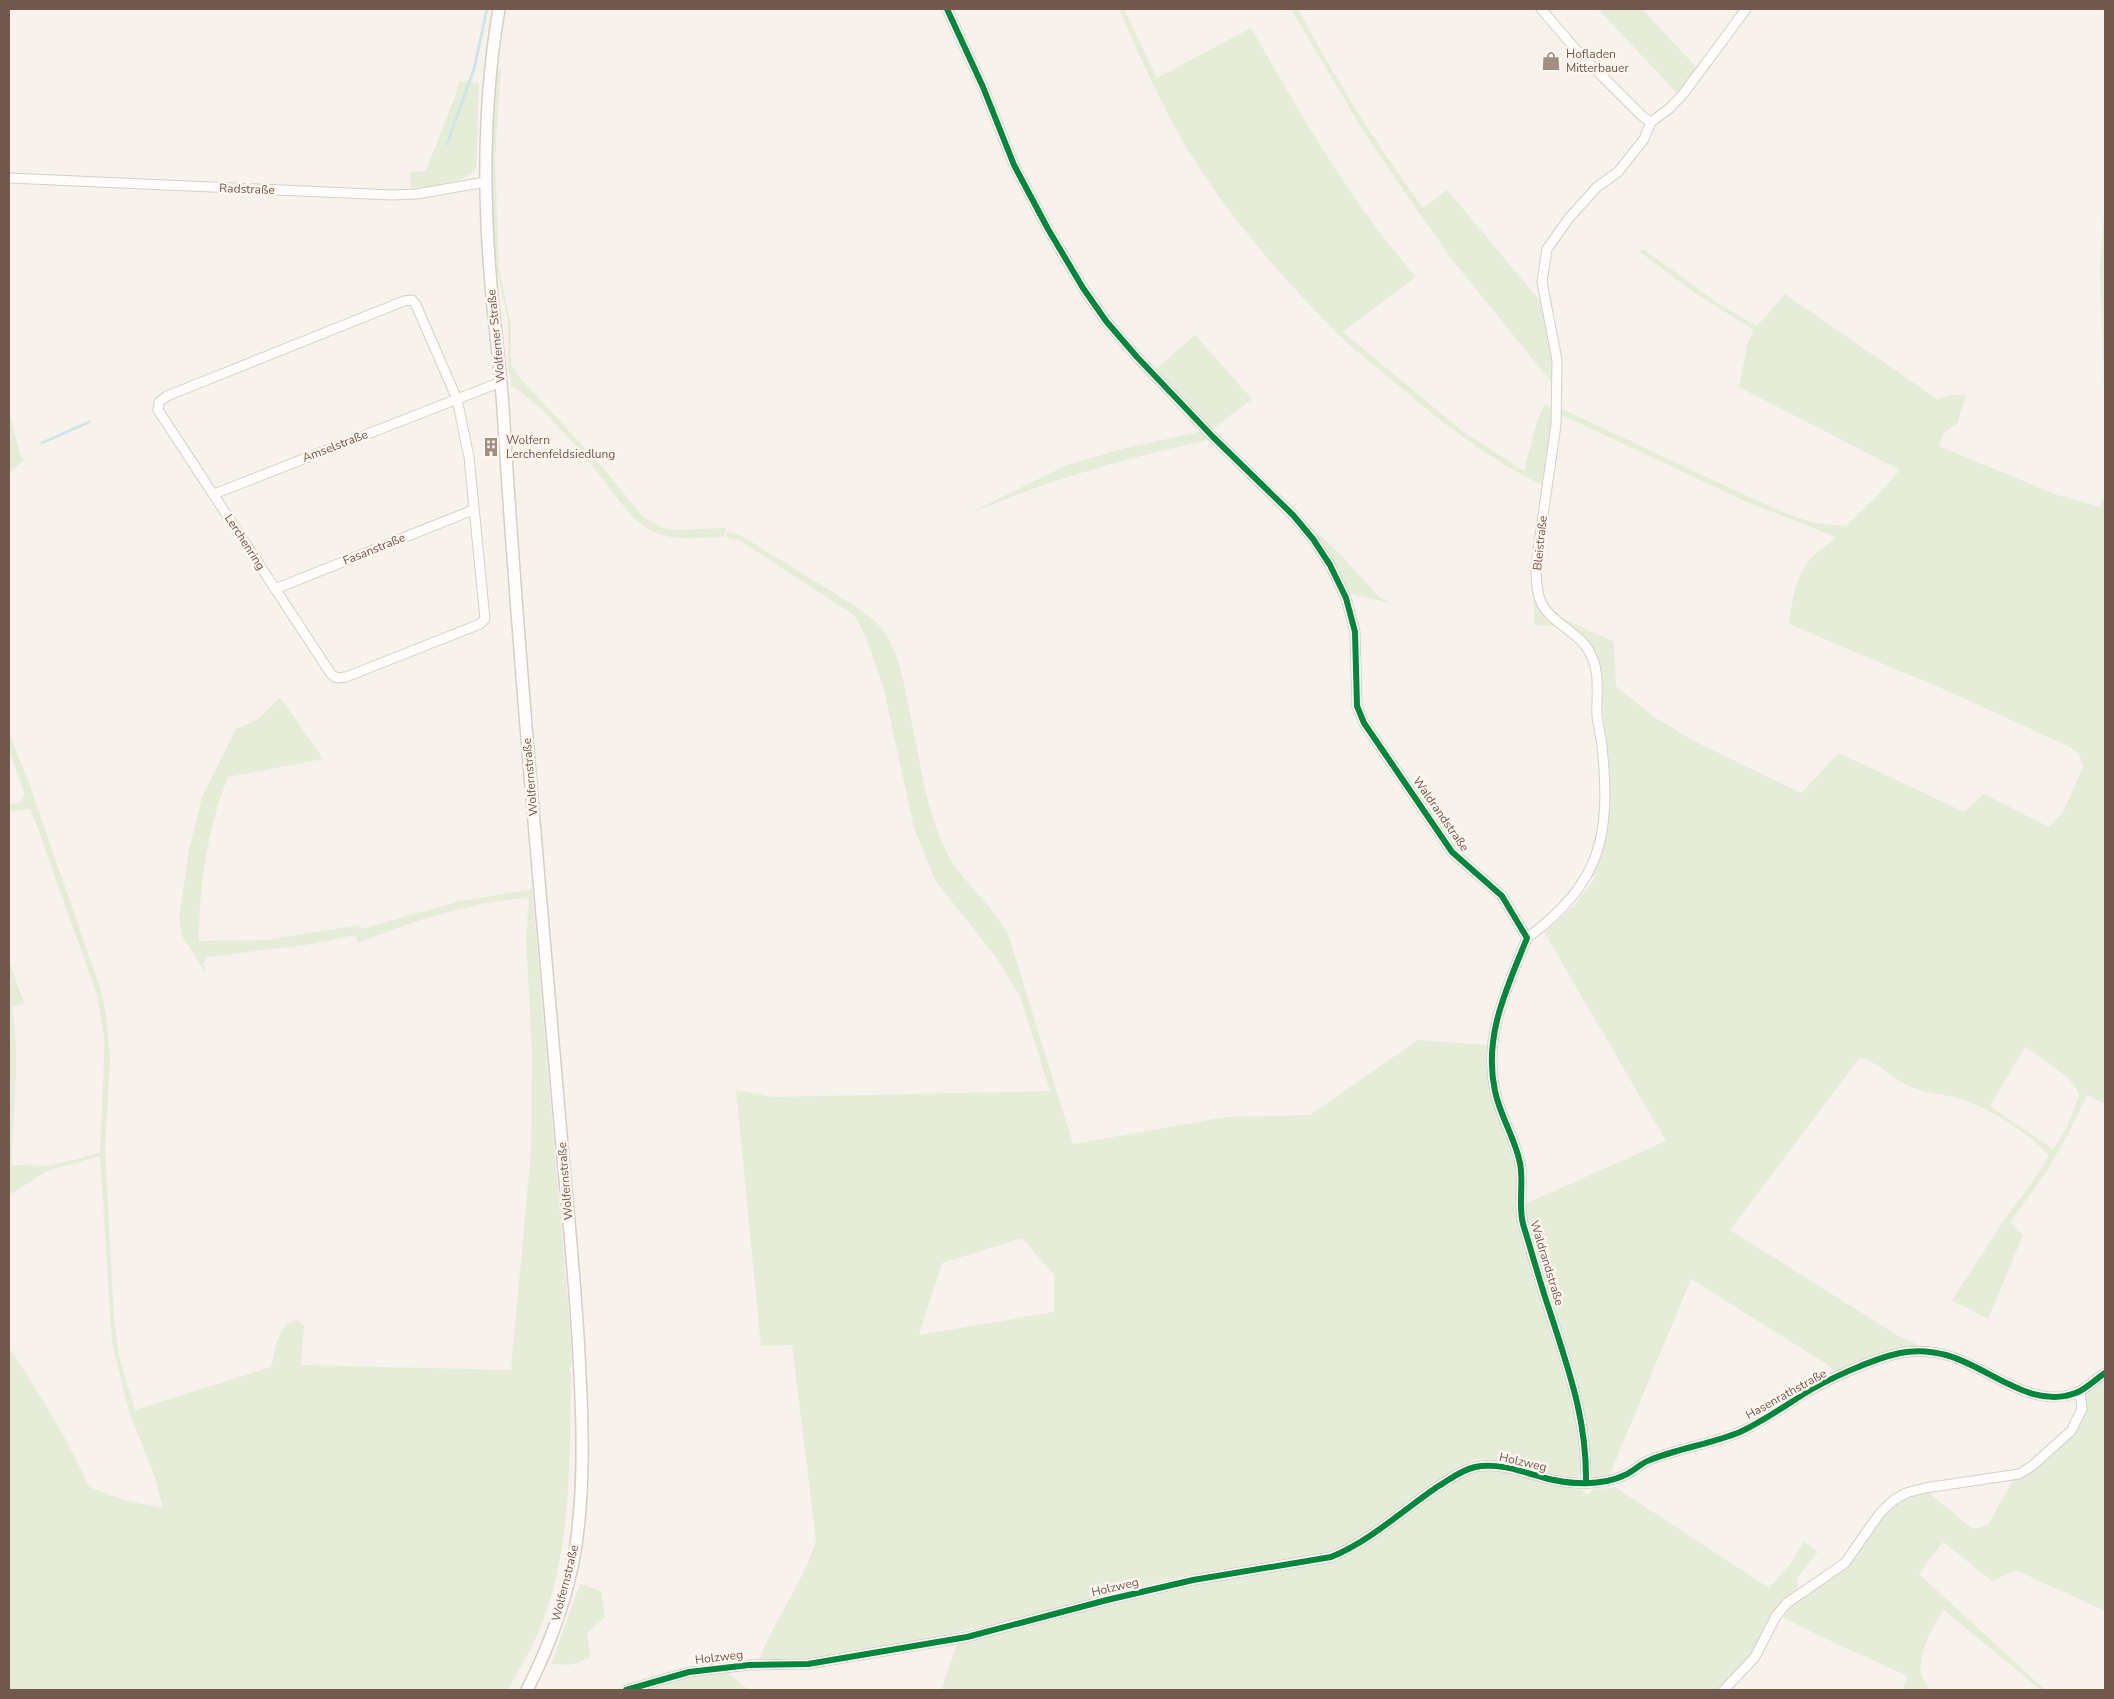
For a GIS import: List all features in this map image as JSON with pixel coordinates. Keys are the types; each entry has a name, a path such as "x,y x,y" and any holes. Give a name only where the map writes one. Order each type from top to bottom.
{"main road":[{"name":"Wolferner Straße","path":"499,9 489,89 485,182 490,276 501,382 521,664"},
{"name":"Wolfernstraße","path":"521,664 578,1336 583,1459 581,1507 569,1576 551,1636 527,1690"}],"street":[{"name":"Waldrandstraße","path":"947,9 1014,164 1048,229 1097,308 1136,358 1293,515 1314,539 1346,598 1355,632 1357,706 1364,723 1452,852 1502,896 1527,938 1499,1007 1493,1029 1492,1072 1495,1092 1516,1145 1520,1165 1521,1216 1523,1224 1583,1422 1586,1449 1586,1483"},
{"path":"1542,9 1579,54 1642,116 1651,122 1670,108 1684,93 1746,9"},
{"name":"Bleistraße","path":"1527,938 1550,920 1575,895 1587,877 1603,830 1603,765 1597,714 1598,685 1594,663 1582,641 1556,621 1544,608 1540,600 1536,578 1537,555 1556,425 1557,360 1542,282 1548,249 1569,218 1597,187 1618,172 1644,139 1651,122"},
{"name":"Radstraße","path":"9,178 392,195 417,194 485,182"},
{"name":"Lerchenring","path":"412,300 416,305 457,399 469,457 485,620 480,624 346,677 337,678 331,674 214,494 158,410 159,402 167,396 404,301 412,300"},
{"path":"457,399 501,382"},
{"name":"Amselstraße","path":"214,494 457,399"},
{"name":"Fasanstraße","path":"275,589 473,510"},
{"name":"Hasenrathstraße","path":"1586,1483 1608,1481 1626,1475 1647,1461 1740,1432 1766,1419 1814,1389 1879,1359 1897,1354 1924,1351 1946,1355 2033,1394 2061,1396 2080,1391 2105,1372"},
{"path":"1724,1690 1755,1657 1776,1616 1787,1602 1846,1563 1880,1513 1894,1500 1906,1493 1925,1488 2019,1474 2053,1449 2072,1431 2082,1409 2080,1391"},
{"name":"Holzweg","path":"626,1690 689,1672 749,1665 808,1664 967,1637 1107,1600 1193,1580 1331,1557 1352,1549 1422,1498 1458,1474 1474,1467 1495,1466 1549,1479 1586,1483"}],"green space":[{"path":"1119,9 1124,9 1157,78 1251,28 1308,125 1348,188 1369,218 1416,277 1343,332 1462,431 1524,471 1537,421 1545,404 1554,410 1544,486 1486,453 1432,414 1344,340 1278,270 1223,202 1180,138 1161,102"},
{"path":"1291,9 1298,9 1357,111 1423,208 1447,190 1541,302 1552,351 1555,374 1553,384 1453,261 1406,194 1359,124"},
{"path":"1598,9 1642,9 1697,68 1678,94"},
{"path":"501,68 495,159 499,269 511,325 511,364 519,377 604,469 643,517 663,528 675,530 726,528 724,537 674,537 650,530 635,519 549,417 511,386 511,377 508,371 508,320 496,266 491,170 496,75"},
{"path":"459,81 479,83 476,168 470,174 455,181 411,188 410,172 426,171 456,94"},
{"path":"2105,201 2105,422 2100,268"},
{"path":"1643,249 1719,304 1757,326 1785,294 1937,399 1951,395 1966,395 1957,424 1944,432 1939,446 2057,495 2100,507 2103,499 2105,499 2105,1104 2087,1095 2047,1171 2010,1222 2023,1235 1988,1319 1952,1300 2049,1155 2020,1130 1997,1115 1962,1099 1913,1088 1874,1063 1860,1057 1730,1230 1900,1337 1918,1345 1836,1373 1828,1365 1691,1279 1610,1474 1594,1478 1590,1475 1589,1434 1578,1389 1527,1225 1523,1205 1666,1141 1544,932 1574,906 1595,878 1591,875 1605,840 1608,822 1607,747 1597,661 1543,602 1542,588 1549,605 1562,618 1614,642 1616,686 1654,717 1694,741 1801,793 1839,753 1964,812 1984,794 2049,827 2063,812 2083,767 2079,754 2068,746 1950,692 1789,624 1798,580 1806,564 1836,537 1745,501 1564,416 1559,418 1560,408 1734,490 1790,515 1815,523 1846,526 1878,495 1900,470 1739,387 1748,342 1754,330 1695,293 1640,252","holes":["2025,1047 2065,1076 2077,1090 2079,1096 2066,1129 2053,1149 1990,1106"]},
{"path":"1195,335 1252,399 1212,429 1154,371"},
{"path":"9,411 21,458 25,458 9,474"},
{"path":"1203,431 1209,438 1208,440 1084,472 994,503 964,516 1065,466 1122,449"},
{"path":"1296,513 1341,555 1379,597 1393,604 1348,593"},
{"path":"727,532 742,536 855,606 877,623 889,639 903,678 923,780 938,833 951,861 1001,922 1008,934 1073,1144 1226,1117 1310,1115 1418,1040 1488,1045 1489,1072 1518,1165 1517,1215 1519,1225 1572,1396 1582,1439 1581,1473 1576,1479 1551,1476 1505,1462 1475,1459 1464,1464 1427,1489 1349,1547 1331,1552 1171,1578 1014,1620 898,1645 789,1661 759,1660 804,1571 816,1540 792,1345 761,1346 736,1090 773,1097 1050,1091 1020,996 995,956 935,880 914,828 884,690 866,637 855,616 741,541 726,537","holes":["1022,1238 1054,1275 1054,1312 919,1335 942,1263"]},
{"path":"1534,587 1566,630 1555,626 1534,625"},
{"path":"280,697 323,759 228,777 215,817 206,858 199,920 199,941 266,940 360,925 361,929 457,902 532,889 572,1363 569,1370 571,1372 571,1403 567,1501 559,1565 551,1596 541,1626 508,1690 9,1690 9,1348 52,1416 72,1451 89,1487 124,1500 163,1508 155,1477 129,1412 112,1343 100,1156 49,1170 9,1195 9,960 24,1004 12,1007 15,1027 16,1067 12,1165 49,1166 100,1153 104,1037 97,995 34,818 30,809 9,811 9,804 20,803 25,795 9,750 9,733 29,783 101,991 106,1014 110,1060 105,1147 114,1319 119,1357 135,1410 271,1367 281,1332 290,1322 297,1320 304,1326 301,1365 511,1370 531,1152 532,1051 526,939 529,898 463,908 400,927 358,943 355,935 305,945 208,957 203,963 207,975 182,936 179,920 189,850 202,797 236,729 257,720"},
{"path":"2105,1369 2105,1611 2020,1572 2012,1572 1992,1581 1943,1542 1919,1574 2045,1690 2041,1690 1944,1610 1931,1632 1921,1659 1922,1676 1930,1690 1903,1690 1907,1676 1781,1616 1759,1655 1730,1690 941,1690 957,1644 1050,1621 1107,1604 1195,1584 1349,1555 1455,1481 1476,1470 1500,1470 1543,1478 1581,1487 1583,1492 1588,1495 1592,1490 1615,1487 1769,1588 1791,1563 1804,1541 1818,1552 1797,1578 1797,1590 1804,1593 1855,1559 1877,1522 1887,1511 1907,1496 1928,1492 1973,1529 1988,1525 2013,1480 2024,1476 2046,1460 2076,1431 2085,1414 2084,1392 2092,1374"},
{"path":"580,1584 601,1591 605,1617 587,1633 590,1658 569,1665 551,1664"},
{"path":"725,1671 749,1690 642,1690 685,1678"}],"waterway":[{"path":"447,144 474,69 487,9"},
{"path":"42,443 89,422"}],"cycle path":[{"path":"947,9 983,87 1014,165 1048,229 1083,288 1106,321 1137,357 1213,437 1293,515 1313,539 1330,565 1346,598 1355,632 1357,706 1364,723 1452,852 1502,896 1527,938 1499,1013 1492,1051 1492,1071 1497,1100 1520,1163 1523,1224 1564,1355 1580,1417 1586,1460 1586,1483"},
{"path":"626,1690 689,1672 749,1665 808,1664 967,1637 1107,1600 1193,1580 1331,1557 1359,1543 1437,1487 1470,1468 1484,1466 1501,1467 1575,1483 1596,1483 1616,1479 1647,1461 1740,1432 1823,1383 1863,1365 1900,1353 1923,1351 1946,1355 1978,1368 2010,1385 2044,1396 2061,1397 2078,1392 2105,1373"}],"place":[{"name":"Hofladen Mitterbauer","path":"1551,61"},
{"name":"Wolfern Lerchenfeldsiedlung","path":"491,447"}]}
